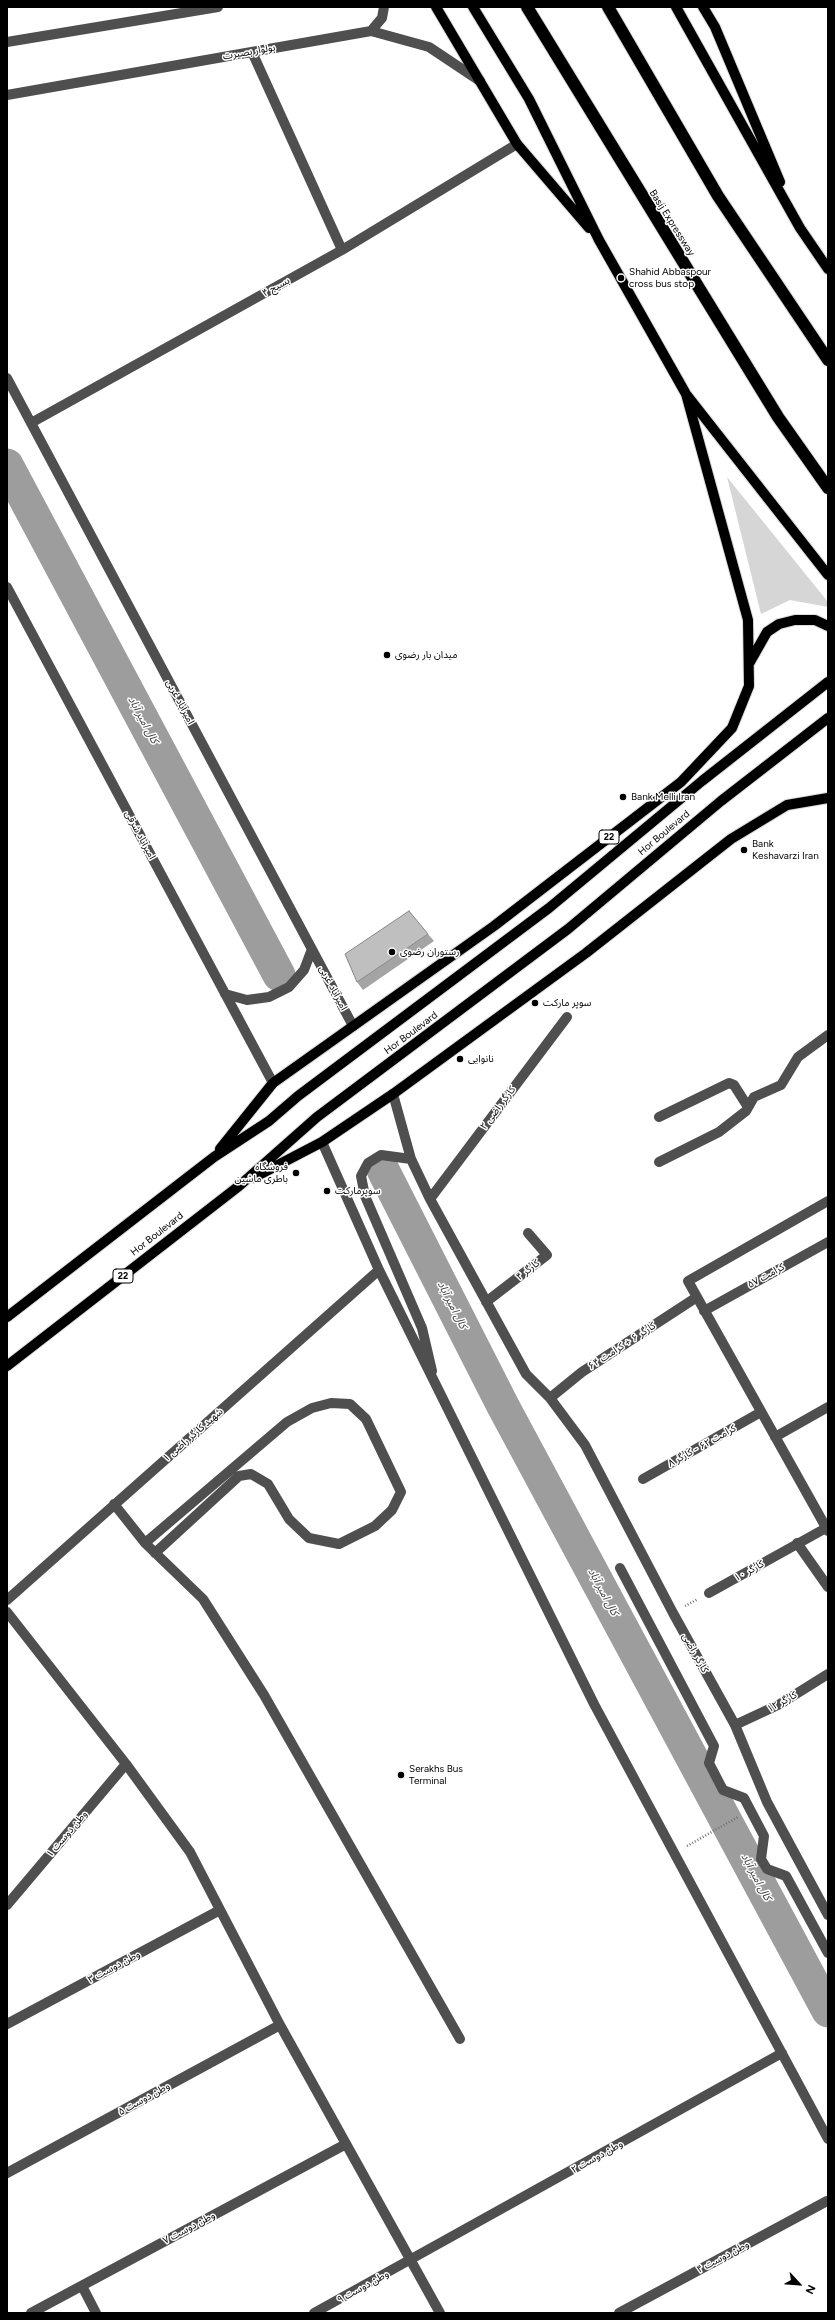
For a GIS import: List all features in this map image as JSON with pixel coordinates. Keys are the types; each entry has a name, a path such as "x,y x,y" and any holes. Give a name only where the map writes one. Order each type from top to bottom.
{"highway":[{"name":"Basij Expressway","path":"528,7 778,417 828,488"},
{"path":"608,7 718,196 828,360"}],"main road":[{"path":"436,7 517,144 599,240"},
{"path":"472,7 530,99 599,240 686,394 828,575"},
{"path":"676,7 800,228 828,269"},
{"path":"703,7 714,27 800,228 828,259"},
{"name":"22","path":"214,1157 273,1083 494,926 682,782 732,728 750,686 748,620 686,394"},
{"path":"750,662 767,632 779,624 795,620 816,620 828,626"},
{"name":"Hor Boulevard","path":"7,1317 214,1157 269,1121 337,1066 549,908 702,781 828,682"},
{"name":"Hor Boulevard","path":"7,1366 239,1186 317,1117 361,1086 568,929 721,801 828,718"},
{"name":"22","path":"239,1186 322,1142 393,1094 586,953 731,839 787,805 828,798"}],"street":[{"path":"7,42 218,7"},
{"path":"371,31 382,18 384,7"},
{"name":"بولوار بصیرت","path":"7,95 371,31 429,47 480,81"},
{"path":"252,52 342,250"},
{"name":"بسیج ۴","path":"31,423 342,250 517,144"},
{"name":"امیرآباد غربی","path":"7,378 353,1026"},
{"name":"امیرآباد شرقی","path":"7,587 273,1083"},
{"path":"225,994 247,1000 269,997 290,987 304,970 312,949"},
{"name":"کارگر راضی ۲","path":"430,1198 567,1018"},
{"path":"659,1162 719,1132 746,1111 754,1097 781,1085 798,1057 828,1035"},
{"path":"659,1117 729,1083 734,1085 748,1107"},
{"name":"کارگر راضی","path":"393,1094 412,1159 430,1198 526,1374 550,1398 585,1445 673,1614 735,1725 767,1802 828,1915"},
{"path":"322,1142 379,1270 437,1390 594,1704 828,2139"},
{"path":"412,1159 381,1155 368,1163 361,1176 365,1196 422,1328 437,1390"},
{"path":"827,1530 823,1515 775,1437 688,1281 828,1201"},
{"name":"کارگر ۴","path":"486,1302 547,1255 528,1233"},
{"name":"کرامت ۵۷","path":"704,1311 828,1242"},
{"name":"شهید کارگر راضی ۱","path":"7,1600 379,1270"},
{"name":"کارگر ۶ + کرامت ۶۴","path":"550,1398 582,1372 697,1297"},
{"path":"145,1543 287,1422 312,1408 331,1403 350,1404 366,1419 392,1468 401,1492 392,1510 375,1526 339,1544 309,1538 289,1519 268,1484 251,1474 239,1476 155,1553"},
{"path":"775,1437 828,1407"},
{"name":"کرامت ۶۲ - کارگر ۸","path":"643,1479 761,1412"},
{"path":"114,1504 145,1543 203,1599 264,1696 460,2039"},
{"name":"کارگر ۱۰","path":"709,1593 798,1544 827,1530"},
{"path":"798,1544 828,1587"},
{"path":"620,1568 714,1746 709,1764 723,1790 744,1798 764,1836 761,1859 767,1869 786,1876 828,1952"},
{"path":"7,1612 126,1764 190,1852 280,2025 440,2313"},
{"name":"کارگر ۱۲","path":"735,1725 780,1704 828,1674"},
{"name":"وطن دوست ۱","path":"7,1905 126,1764"},
{"name":"وطن دوست ۳","path":"7,2024 220,1910"},
{"name":"وطن دوست ۵","path":"7,2173 280,2025"},
{"name":"وطن دوست ۲","path":"411,2260 782,2053"},
{"name":"وطن دوست ۷","path":"31,2313 346,2144"},
{"name":"وطن دوست ۴","path":"619,2313 827,2201"},
{"name":"وطن دوست ۹","path":"314,2313 411,2260"},
{"path":"82,2286 96,2313"}],"path":[{"path":"673,1614 709,1593"},
{"path":"690,1844 740,1816"}],"shaded area":[{"path":"727,477 828,602 828,607 790,600 761,614"}],"building":[{"name":"رستوران رضوی","path":"409,911 428,934 357,982 345,954"}],"waterway":[{"name":"کال امیر آباد","path":"7,465 279,975"},
{"name":"کال امیر آباد","path":"383,1170 503,1406 828,2011"}],"place":[{"name":"Shahid Abbaspour cross bus stop","path":"621,278"},
{"name":"میدان بار رضوی","path":"387,655"},
{"name":"Bank Melli Iran","path":"623,797"},
{"name":"Bank Keshavarzi Iran","path":"744,850"},
{"name":"رستوران رضوی","path":"392,952"},
{"name":"سوپر مارکت","path":"535,1003"},
{"name":"نانوایی","path":"460,1059"},
{"name":"فروشگاه باطری ماشین","path":"296,1173"},
{"name":"سوپرمارکت","path":"327,1191"},
{"name":"Serakhs Bus Terminal","path":"401,1775"}]}
